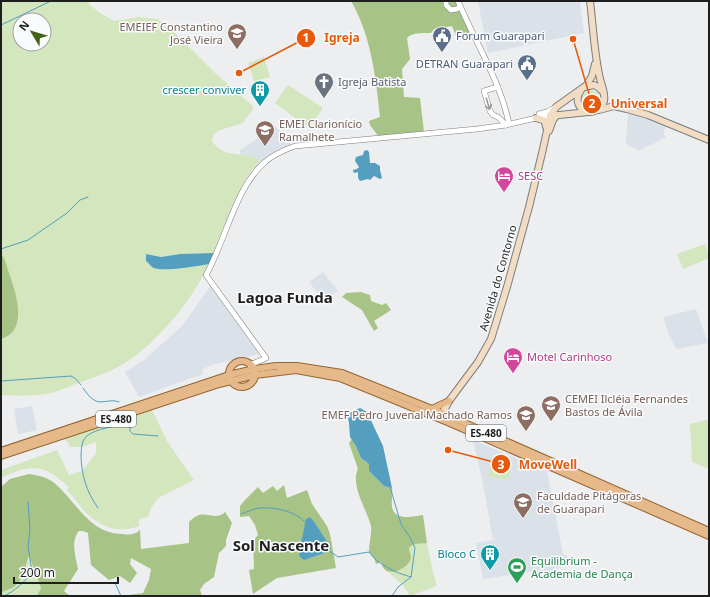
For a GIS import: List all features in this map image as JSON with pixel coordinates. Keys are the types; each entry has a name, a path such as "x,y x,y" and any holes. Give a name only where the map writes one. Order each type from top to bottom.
{"main road":[{"path":"590,1 596,50 598,74 604,98 601,107 592,112 584,110 579,104 578,97 592,76 595,66 596,50"},
{"path":"556,107 584,87 595,86 603,92"},
{"path":"604,98 614,106 648,115 709,140"},
{"path":"550,116 592,112 614,106"},
{"name":"Avenida do Contorno","path":"543,149 550,116 556,107"},
{"name":"Avenida do Contorno","path":"443,417 449,401 478,362 491,339 507,287 543,149 553,120 557,115"},
{"path":"536,118 545,122 546,132"},
{"path":"244,362 253,369 252,383 245,387 237,386 230,378 232,367 237,363 244,362"},
{"name":"ES-480","path":"1,456 253,369 276,366 297,366 342,373 432,409 443,417"},
{"name":"ES-480","path":"253,369 296,370 340,378 443,417 709,531"},
{"name":"ES-480","path":"1,451 230,378"},
{"path":"432,409 449,401"},
{"name":"ES-480","path":"546,462 709,536"}],"street":[{"path":"446,1 446,5 451,10 457,10 460,7"},
{"path":"458,1 498,87 507,124"},
{"path":"498,87 484,91 490,111 493,115 500,118 507,124"},
{"path":"507,124 544,113 556,107"},
{"path":"253,369 266,358 206,275 242,192 255,172 265,162 276,154 295,146 412,136 496,126 550,116"}],"shaded area":[{"path":"478,1 580,1 584,33 488,53"},
{"path":"628,113 666,126 663,133 666,137 639,151 626,144"},
{"name":"EMEI Clarionício Ramalhete","path":"275,126 291,144 252,169 239,151"},
{"path":"323,272 338,291 324,301 309,282"},
{"path":"213,282 264,353 211,365 203,369 203,374 139,397 125,372 144,360 182,326"},
{"path":"696,309 708,343 676,349 663,317"},
{"path":"32,406 37,430 18,434 14,409"},
{"name":"Faculdade Pitágoras de Guarapari","path":"473,440 547,471 563,554 569,558 562,567 558,568 556,572 547,578 538,574 539,572 536,571 483,579 476,543 493,540 482,478"}],"green space":[{"path":"1,1 89,1 89,4 100,13 114,21 138,17 157,19 174,32 214,72 254,107 243,123 218,131 214,134 212,141 224,151 250,156 259,161 245,181 239,193 214,253 180,254 161,257 146,254 164,269 209,264 185,304 152,341 128,361 104,374 51,393 18,396 1,395 1,339 9,335 14,328 1,254"},
{"path":"351,1 459,1 475,34 456,36 452,26 434,29 431,33 415,34 407,38 410,59 402,69 404,97 420,98 424,132 379,137 370,125 369,121 380,117 377,87 368,42 358,14"},
{"path":"264,57 270,77 254,81 248,63"},
{"path":"288,85 323,108 309,128 275,103"},
{"path":"591,90 597,93 600,99 597,105 591,108 585,105 582,99 585,93"},
{"path":"705,244 709,258 683,269 677,254"},
{"path":"1,254 5,260 15,291 18,320 10,335 1,339"},
{"path":"361,292 370,295 371,301 382,305 386,303 391,310 374,321 378,328 374,331 362,310 342,297 346,293"},
{"path":"150,409 153,412 167,441 194,480 158,498 151,508 148,517 139,519 139,526 117,529 110,528 97,522 85,512 67,490 69,487 60,479 44,470 30,468 1,478 1,470 57,450 69,475 82,471 96,454 96,442 81,447 70,447 65,438"},
{"path":"709,420 709,469 692,462 690,424"},
{"path":"352,439 361,458 369,464 369,471 384,486 392,488 392,507 394,512 397,515 405,517 423,515 427,543 415,544 409,548 411,558 410,561 400,570 388,572 385,570 381,562 376,564 374,558 369,552 371,526 360,498 356,482 358,469 349,443"},
{"path":"490,464 511,469 508,480 488,476"},
{"path":"29,474 41,476 53,482 84,515 101,528 111,533 128,534 134,534 140,530 141,549 189,543 189,522 192,519 200,515 219,516 225,512 232,523 226,540 226,546 219,553 214,577 204,584 200,590 202,596 107,596 143,593 149,580 151,569 131,558 130,564 137,573 130,583 120,576 109,580 91,565 88,533 79,531 76,535 74,545 78,569 64,591 70,596 37,596 41,588 29,555 24,573 18,583 9,590 1,592 1,487 10,479"},
{"path":"284,485 287,498 307,490 312,504 327,526 330,534 336,568 277,578 253,594 249,570 254,569 253,541 258,535 255,525 249,516 240,517 240,506 258,487 263,493 273,486 277,491","holes":["323,537 331,548 324,553 311,558 299,553 301,546"]},
{"path":"416,543 427,543 437,586 410,596 403,585 389,573 395,572 410,554 409,548"},
{"path":"29,554 41,588 37,596 1,596 1,592 14,587 22,579"}],"water":[{"path":"367,150 369,152 370,163 375,163 380,166 382,178 380,179 374,176 370,180 360,181 358,178 358,172 354,173 353,171 359,167 355,161 356,157 363,155 364,151"},
{"path":"214,253 209,264 181,268 158,269 146,261 146,254 161,257 180,254"},
{"path":"360,408 367,412 383,446 392,488 384,486 369,471 369,464 361,458 350,437 348,418 349,413"},
{"path":"310,517 331,548 328,552 304,560 300,557 299,553 306,519"}],"waterway":[{"path":"1,25 51,1"},
{"path":"1,249 28,240 67,213 80,200 88,197"},
{"path":"1,381 71,376 81,385"},
{"path":"83,388 94,400 103,402 119,402"},
{"path":"98,508 87,489 83,475 81,453 82,444 85,438 91,433 101,429 127,423 130,425 130,431 133,434 158,436"},
{"path":"390,487 401,524 415,548 411,577 398,587 392,596"},
{"path":"4,596 20,586 32,571 28,547 30,529 28,502"},
{"path":"241,514 259,508 272,508 297,515 306,523"},
{"path":"328,550 338,557 369,552 375,559 388,568 411,577"},
{"path":"115,583 121,596"}],"place":[{"name":"Universal","path":"573,39"},
{"name":"EMEIEF Constantino José Vieira","path":"237,50"},
{"name":"Forum Guarapari","path":"442,53"},
{"name":"Igreja","path":"239,73"},
{"name":"DETRAN Guarapari","path":"527,81"},
{"name":"Igreja Batista","path":"324,99"},
{"name":"crescer conviver","path":"260,107"},
{"name":"EMEI Clarionício Ramalhete","path":"265,147"},
{"name":"SESC","path":"504,193"},
{"name":"Motel Carinhoso","path":"513,374"},
{"name":"CEMEI Ilcléia Fernandes Bastos de Ávila","path":"551,422"},
{"name":"EMEF Pedro Juvenal Machado Ramos","path":"526,432"},
{"name":"MoveWell","path":"448,450"},
{"name":"Faculdade Pitágoras de Guarapari","path":"523,519"},
{"name":"Bloco C","path":"490,571"},
{"name":"Equilibrium - Academia de Dança","path":"517,584"}],"district":[{"name":"Lagoa Funda","path":"285,298"},
{"name":"Sol Nascente","path":"281,546"}]}
